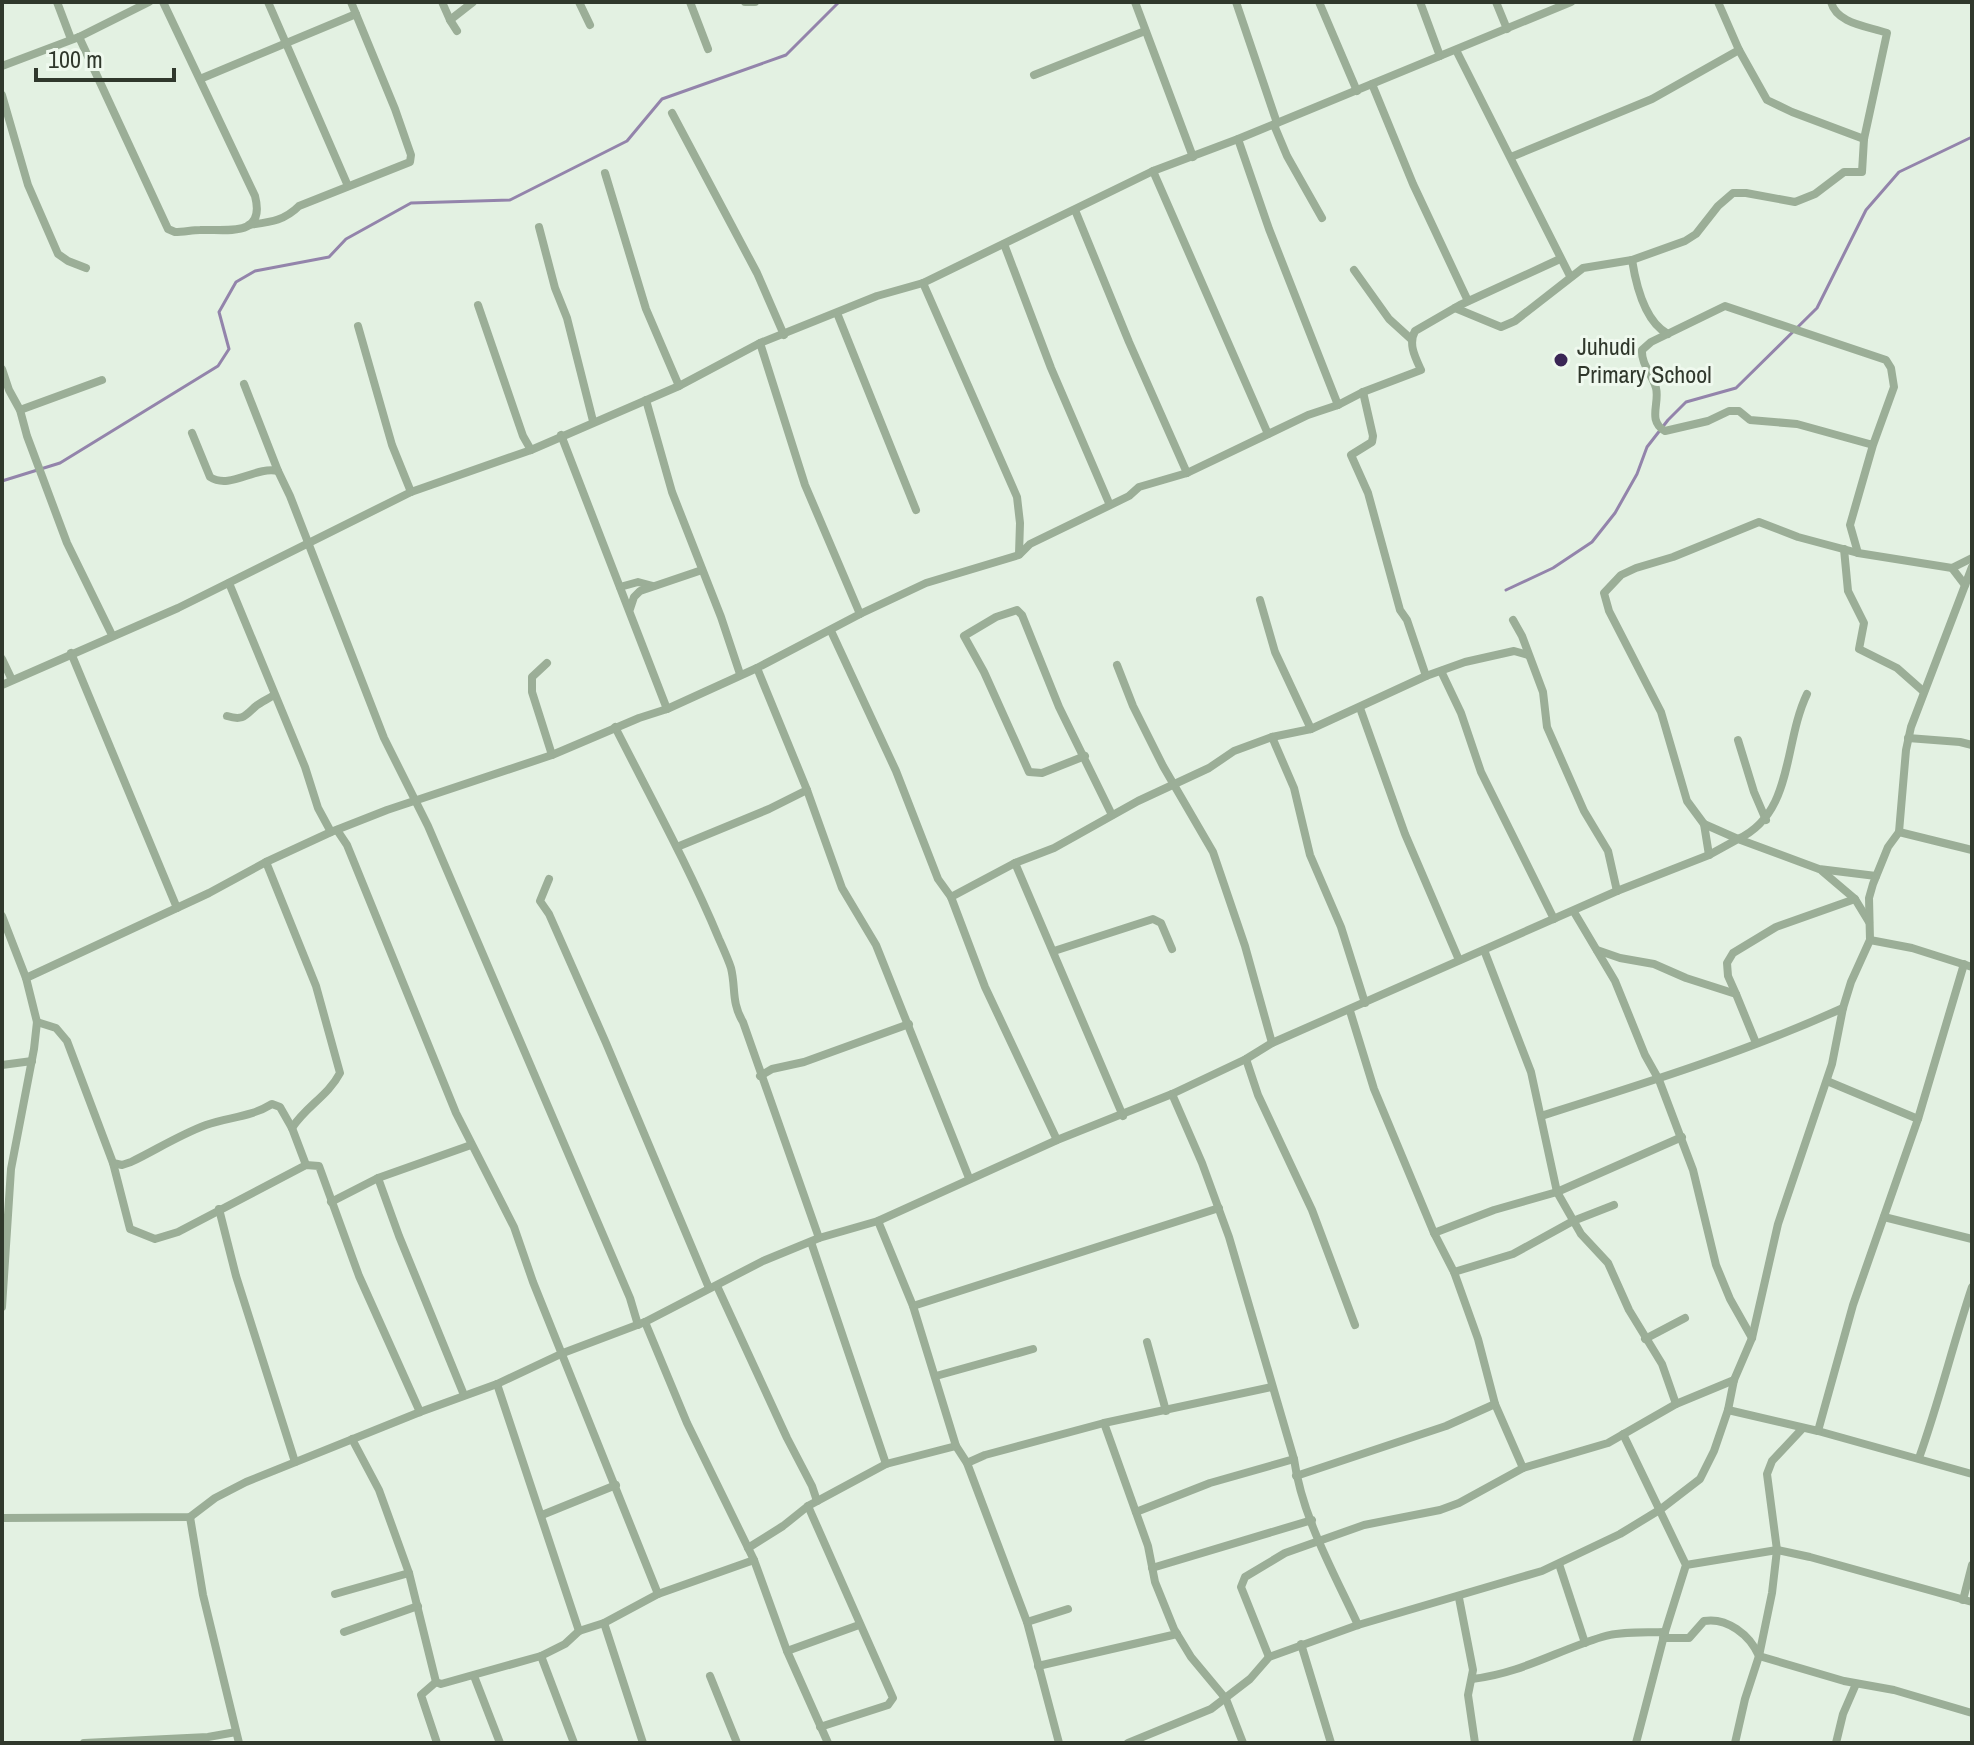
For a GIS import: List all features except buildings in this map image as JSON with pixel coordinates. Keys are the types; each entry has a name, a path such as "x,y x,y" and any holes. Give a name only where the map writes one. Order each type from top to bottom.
{"street":[{"path":"57,2 168,229 175,232 229,231 278,221 299,206 409,164 411,159 395,109 351,2"},
{"path":"2,66 75,38 149,2"},
{"path":"163,2 255,196 258,209 249,225"},
{"path":"268,2 348,186"},
{"path":"442,2 457,31"},
{"path":"450,20 473,2"},
{"path":"579,2 590,25"},
{"path":"690,2 708,49"},
{"path":"745,2 755,2"},
{"path":"1135,2 1193,157"},
{"path":"1236,2 1287,156 1322,218"},
{"path":"1319,2 1357,91"},
{"path":"1420,2 1440,56"},
{"path":"1496,2 1507,29"},
{"path":"2,685 178,608 411,492 531,450 679,386 760,343 877,296 923,283 1153,171 1357,91 1507,29 1556,5 1571,2"},
{"path":"1718,2 1739,50 1767,100 1864,139"},
{"path":"1455,308 1501,327 1515,321 1583,268 1632,260 1685,241 1696,234 1718,206 1733,193 1795,202 1815,194 1844,172 1862,172 1864,139 1887,33 1843,19 1834,12 1831,2"},
{"path":"200,79 356,14"},
{"path":"1034,75 1145,31"},
{"path":"1456,50 1570,276"},
{"path":"1511,157 1569,136 1652,99 1739,50"},
{"path":"1372,84 1413,184 1468,301"},
{"path":"2,95 28,185 58,254 86,268"},
{"path":"672,113 757,273 784,335"},
{"path":"1238,139 1269,229 1338,405"},
{"path":"1153,171 1268,434"},
{"path":"605,173 646,309 679,386"},
{"path":"1075,210 1187,473"},
{"path":"539,227 555,288 567,318 593,421"},
{"path":"1004,244 1051,368 1109,503"},
{"path":"1411,339 1425,323 1560,259"},
{"path":"1632,260 1636,284 1654,324 1668,334"},
{"path":"26,978 334,831 552,755 615,727 667,709 757,668 926,583 1019,555 1030,544 1109,503 1129,496 1139,487 1187,473 1308,415 1421,370 1411,339 1389,319 1354,270"},
{"path":"923,283 1017,497 1019,555"},
{"path":"478,305 523,436 531,450"},
{"path":"1858,553 1850,525 1894,387 1891,368 1886,360 1725,306 1651,342 1641,354 1656,388 1656,419 1660,429 1669,432 1708,421 1729,411 1739,411 1750,420 1797,424 1873,445"},
{"path":"837,313 916,510"},
{"path":"1651,342 1654,324"},
{"path":"358,326 392,445 411,492"},
{"path":"760,343 805,485 860,614"},
{"path":"2,369 20,410 67,543 112,635"},
{"path":"20,410 102,380"},
{"path":"244,384 384,738 416,801 641,1323 754,1560 787,1651 828,1743"},
{"path":"1363,392 1372,442 1351,455 1368,493 1400,610 1407,620 1426,676"},
{"path":"646,400 672,492 740,674"},
{"path":"192,433 210,477 217,481 224,482 261,470 278,471"},
{"path":"561,435 667,709"},
{"path":"1709,855 1704,824 1687,801 1661,712 1613,621 1604,593 1621,575 1636,568 1673,557 1759,522 1798,537 1858,553 1952,568 1972,558"},
{"path":"1844,549 1848,591 1864,623 1859,649 1897,668 1923,691"},
{"path":"1128,1743 1194,1717 1226,1699 1269,1657 1358,1625 1516,1581 1559,1564 1620,1534 1661,1509 1700,1479 1709,1465 1728,1410 1734,1380 1752,1338 1778,1224 1827,1081 1838,1043 1843,1008 1870,940 1869,898 1888,847 1899,832 1908,738 1923,691 1972,567"},
{"path":"1952,568 1965,585"},
{"path":"630,613 638,592 702,570"},
{"path":"620,587 638,582 654,587"},
{"path":"229,583 305,767 318,808 347,845 471,1145 514,1227 533,1282 658,1594"},
{"path":"1260,600 1275,652 1311,729"},
{"path":"1085,756 1042,773 1029,772 984,672 964,636 1008,612 1017,610 1022,615 1052,693 1085,756 1112,815"},
{"path":"1513,620 1543,692 1547,727 1584,811 1608,851 1617,891"},
{"path":"831,631 896,771 938,879 951,897 985,987 1057,1140"},
{"path":"951,897 1015,863 1054,848 1173,783 1209,768 1234,751 1272,737 1311,729 1426,676 1465,662 1514,651 1528,655"},
{"path":"71,653 177,908"},
{"path":"2,659 12,680"},
{"path":"547,663 535,672 532,692 552,755"},
{"path":"1117,665 1133,706 1213,852 1245,946 1272,1043"},
{"path":"757,668 807,790 842,888 876,945 969,1178"},
{"path":"1441,671 1461,713 1481,772 1554,919"},
{"path":"2,1518 190,1517 229,1490 497,1384 563,1353 641,1323 763,1261 815,1240 878,1221 1057,1140 1123,1116 1246,1059 1272,1043 1617,891 1709,855 1756,830 1766,820 1776,802 1807,694"},
{"path":"227,716 245,718 255,707 274,695"},
{"path":"1360,708 1405,834 1459,960"},
{"path":"615,727 706,906 731,970 736,1011 743,1022 774,1109 886,1464"},
{"path":"1272,737 1294,788 1310,855 1341,927 1365,1003"},
{"path":"1908,738 1972,745"},
{"path":"1738,740 1766,820"},
{"path":"677,847 807,790"},
{"path":"1704,824 1819,869 1876,876"},
{"path":"1899,832 1972,850"},
{"path":"266,862 316,986 340,1073 333,1086 292,1128"},
{"path":"1015,863 1123,1116"},
{"path":"1819,869 1855,899 1869,922"},
{"path":"549,879 540,901 549,914 713,1287 817,1501"},
{"path":"1756,1043 1728,976 1727,963 1733,953 1776,927 1855,899"},
{"path":"1574,912 1615,981 1645,1055 1659,1080 1693,1170 1716,1265 1730,1299 1752,1338"},
{"path":"2,916 26,978 37,1022 11,1169 2,1307"},
{"path":"1054,951 1153,919 1161,923 1172,949"},
{"path":"1818,1431 1853,1305 1968,966 1912,948 1870,940"},
{"path":"1484,950 1531,1072 1557,1192 1581,1234 1608,1263 1645,1339 1662,1364 1676,1404"},
{"path":"1597,950 1654,964 1736,994"},
{"path":"1541,1116 1659,1080 1843,1008"},
{"path":"1350,1011 1374,1089 1434,1233 1454,1272 1478,1339 1495,1404 1523,1468"},
{"path":"37,1022 56,1028 67,1041 113,1163 133,1231 148,1238 162,1238 306,1165 319,1166 359,1276 420,1412"},
{"path":"760,1076 772,1069 804,1062 909,1024"},
{"path":"1246,1059 1258,1095 1312,1210 1355,1325"},
{"path":"2,1065 32,1061"},
{"path":"1827,1081 1918,1119"},
{"path":"1172,1094 1219,1208 1294,1459 1296,1476 1318,1540 1358,1625"},
{"path":"113,1163 122,1165 131,1162 189,1132 209,1124 258,1113 272,1104 280,1107 292,1128 306,1165"},
{"path":"1434,1233 1494,1210 1557,1192 1682,1137"},
{"path":"331,1202 378,1178 471,1145"},
{"path":"378,1178 464,1395"},
{"path":"1454,1272 1513,1254 1573,1221 1614,1205"},
{"path":"913,1306 1219,1208"},
{"path":"219,1209 236,1276 295,1462"},
{"path":"1884,1217 1972,1239"},
{"path":"878,1221 913,1306 956,1446 967,1463 1027,1622 1059,1743"},
{"path":"1919,1458 1972,1287"},
{"path":"1645,1339 1685,1318"},
{"path":"1147,1342 1166,1411"},
{"path":"936,1376 1033,1349"},
{"path":"1269,1657 1241,1583 1245,1577 1274,1559 1318,1540 1387,1519 1449,1507 1474,1497 1523,1468 1592,1449 1676,1404 1734,1380"},
{"path":"497,1384 579,1631"},
{"path":"967,1463 985,1455 1104,1423 1272,1387"},
{"path":"1296,1476 1434,1430 1495,1404"},
{"path":"1728,1410 1818,1431 1972,1474"},
{"path":"1104,1423 1177,1634 1212,1685 1226,1699 1243,1743"},
{"path":"1735,1743 1759,1656 1772,1593 1777,1550 1767,1474 1772,1461 1802,1429"},
{"path":"1623,1434 1686,1565 1636,1743"},
{"path":"352,1439 379,1490 409,1573 436,1682"},
{"path":"748,1548 808,1506 886,1464 956,1446"},
{"path":"1136,1512 1210,1483 1294,1459"},
{"path":"542,1515 616,1485"},
{"path":"808,1506 893,1698 888,1705 820,1727"},
{"path":"190,1517 203,1595 239,1743"},
{"path":"1152,1568 1312,1520"},
{"path":"1686,1565 1777,1550 1967,1601 1972,1565"},
{"path":"436,1682 446,1684 541,1656 565,1644 579,1631 604,1623 658,1594 754,1560"},
{"path":"1559,1564 1585,1643"},
{"path":"335,1594 409,1573"},
{"path":"1459,1598 1473,1670 1468,1695 1475,1743"},
{"path":"344,1632 418,1606"},
{"path":"1027,1622 1068,1609"},
{"path":"1472,1679 1517,1670 1606,1636 1689,1638 1704,1621 1711,1620 1735,1627 1749,1638 1759,1656 1972,1713"},
{"path":"604,1623 643,1743"},
{"path":"787,1651 859,1625"},
{"path":"1038,1666 1177,1634"},
{"path":"1301,1644 1331,1743"},
{"path":"541,1656 574,1743"},
{"path":"474,1676 500,1743"},
{"path":"710,1676 737,1743"},
{"path":"436,1682 421,1695 437,1743"},
{"path":"1836,1743 1843,1714 1856,1684"},
{"path":"84,1743 208,1737 236,1732"}],"waterway":[{"path":"2,481 60,463 218,366 229,349 219,312 236,282 255,271 329,257 346,239 411,203 510,200 627,141 662,99 786,55 839,2"},
{"path":"1506,590 1553,568 1592,542 1615,513 1637,474 1647,447 1668,420 1686,402 1736,388 1817,308 1866,210 1899,172 1972,137"}],"place":[{"name":"Juhudi Primary School","path":"1561,360"}]}
